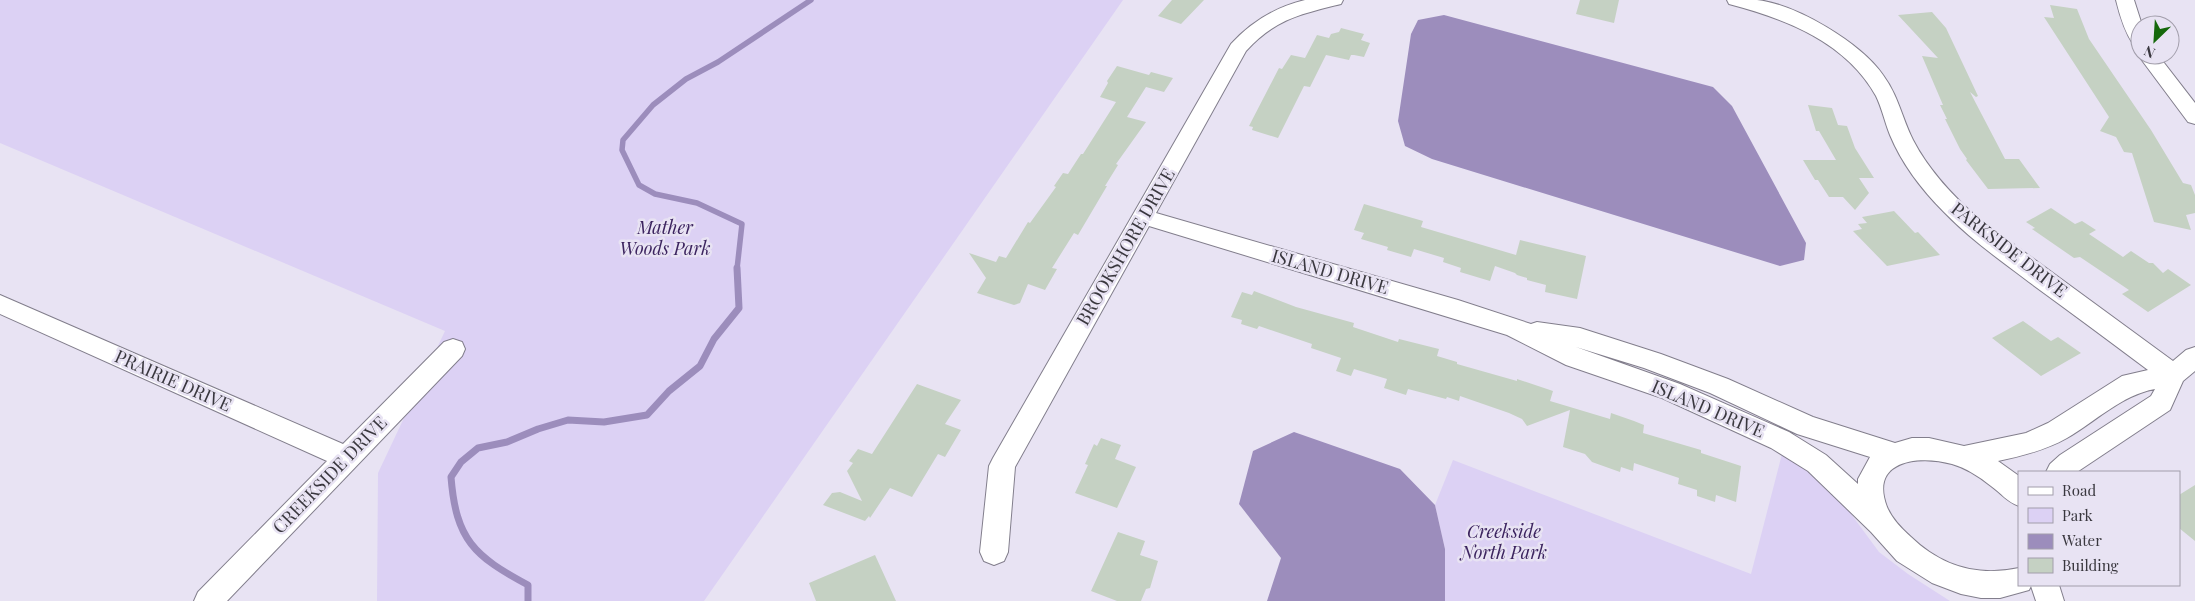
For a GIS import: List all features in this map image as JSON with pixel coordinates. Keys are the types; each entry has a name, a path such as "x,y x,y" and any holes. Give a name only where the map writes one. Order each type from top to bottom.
{"street":[{"name":"BROOKSHORE DRIVE","path":"994,552 1002,466 1244,40 1260,26 1282,14 1308,5 1334,0"},
{"name":"PARKSIDE DRIVE","path":"1736,0 1775,11 1813,27 1850,53 1868,71 1886,97 1903,140 1923,175 1950,205 1984,236 2172,374"},
{"path":"2125,0 2130,18"},
{"path":"2156,65 2195,117"},
{"name":"ISLAND DRIVE","path":"1144,217 1449,306 1516,328 1575,358 1671,391 1780,440 1817,463 1881,522"},
{"name":"PRAIRIE DRIVE","path":"0,304 347,458"},
{"name":"ISLAND DRIVE","path":"1516,328 1580,338 1652,361 1719,386 1806,426 1893,453"},
{"name":"CREEKSIDE DRIVE","path":"208,601 453,349"},
{"path":"1965,457 2029,443 2058,430 2131,383 2172,374 2195,357"},
{"path":"2060,471 2069,463 2161,403 2172,374"},
{"path":"2018,493 1990,470 1965,457 1938,449 1914,448 1893,453 1878,464 1871,481 1872,501 1881,522 1898,544 1922,563 1950,578 1979,586 2005,586 2018,581"},
{"path":"1950,578 1976,601"},
{"path":"2045,586 2050,601"}],"green space":[{"name":"Mather Woods Park","path":"0,0 1123,0 704,601 377,601 378,473 445,331 0,143"},
{"name":"Creekside North Park","path":"1783,450 1840,499 1879,552 1908,574 1950,601 1445,601 1445,549 1435,505 1453,460 1751,574"}],"water":[{"path":"1444,15 1713,87 1732,106 1806,243 1804,260 1780,266 1432,159 1405,146 1398,121 1411,34 1418,20"},
{"path":"1294,432 1400,469 1435,505 1445,549 1445,601 1267,601 1281,558 1239,504 1253,451"}],"building":[{"path":"1172,0 1204,0 1181,24 1158,16"},
{"path":"1580,0 1619,0 1614,23 1576,14"},
{"path":"2050,5 2077,9 2089,39 2151,130 2183,183 2191,185 2195,195 2195,213 2186,215 2191,230 2154,222 2132,153 2124,152 2116,137 2100,131 2109,117 2044,17 2054,18"},
{"path":"1932,12 1946,28 1978,96 1976,97 1970,92 2005,159 2019,159 2040,188 1988,189 1966,160 1945,119 1947,119 1940,105 1943,105 1922,56 1938,58 1898,15"},
{"path":"1341,28 1364,34 1361,40 1370,43 1364,57 1351,55 1349,60 1326,55 1310,87 1304,86 1278,138 1252,130 1253,127 1249,126 1279,68 1282,69 1291,55 1305,58 1317,35 1329,38 1331,34 1339,32"},
{"path":"1117,66 1149,75 1151,72 1173,78 1164,92 1146,87 1127,117 1146,122 1116,164 1118,165 1105,186 1107,186 1078,235 1074,233 1052,268 1057,269 1045,290 1028,284 1020,303 1014,305 977,293 986,278 969,253 996,262 999,256 1006,258 1028,222 1030,223 1056,187 1054,186 1063,173 1068,174 1081,154 1083,154 1116,102 1100,97 1108,83 1107,81"},
{"path":"1808,105 1832,108 1838,125 1847,126 1855,148 1874,178 1859,178 1869,193 1855,210 1843,197 1829,197 1818,180 1815,180 1803,160 1836,160 1819,131 1816,131"},
{"path":"1364,204 1423,221 1421,227 1516,255 1520,240 1586,256 1577,299 1545,292 1546,285 1527,280 1527,278 1495,266 1490,281 1460,272 1461,268 1443,262 1444,258 1414,249 1411,257 1387,250 1388,247 1361,239 1364,233 1354,230"},
{"path":"2051,208 2075,224 2082,221 2096,230 2089,234 2123,257 2131,251 2149,263 2153,263 2163,273 2168,269 2191,285 2148,312 2122,294 2129,290 2080,257 2074,258 2032,229 2035,228 2026,222"},
{"path":"1894,211 1940,255 1887,266 1853,231 1862,229 1858,224 1867,223 1862,217"},
{"path":"1254,291 1296,307 1354,323 1353,327 1398,342 1399,339 1439,349 1437,356 1457,362 1457,364 1517,381 1517,379 1553,391 1550,401 1610,419 1611,413 1644,425 1643,433 1701,450 1701,453 1741,466 1736,502 1716,495 1715,502 1697,496 1697,490 1678,484 1679,478 1634,463 1633,471 1621,467 1620,472 1592,462 1585,454 1563,447 1570,410 1527,426 1522,419 1509,413 1460,396 1459,401 1408,389 1406,395 1384,388 1387,379 1354,369 1351,376 1336,371 1341,358 1311,348 1312,344 1259,326 1257,329 1241,324 1242,320 1231,317 1242,292 1252,295"},
{"path":"2023,321 2051,341 2058,337 2081,353 2041,376 1992,338"},
{"path":"917,384 961,400 945,424 961,430 945,457 938,454 912,497 890,488 870,518 869,516 865,521 823,505 832,493 840,492 862,501 847,471 853,463 849,461 858,449 872,454"},
{"path":"1101,438 1121,445 1115,459 1136,467 1117,508 1075,493 1088,465 1085,464 1094,444 1097,446"},
{"path":"2195,485 2195,541 2180,529 2180,494"},
{"path":"1118,532 1145,541 1140,555 1158,561 1150,588 1146,589 1141,601 1117,601 1091,591"},
{"path":"875,555 896,601 816,601 809,583"}],"waterway":[{"path":"737,269 742,224 697,203 655,194 639,185 622,150 623,140 653,105 686,79 718,62 811,0"},
{"path":"528,601 528,585 494,565 471,544 463,531 458,516 451,477 461,462 478,448 507,442 538,429 568,420 604,422 647,415 669,391 700,366 714,339 739,308 737,269"}]}
